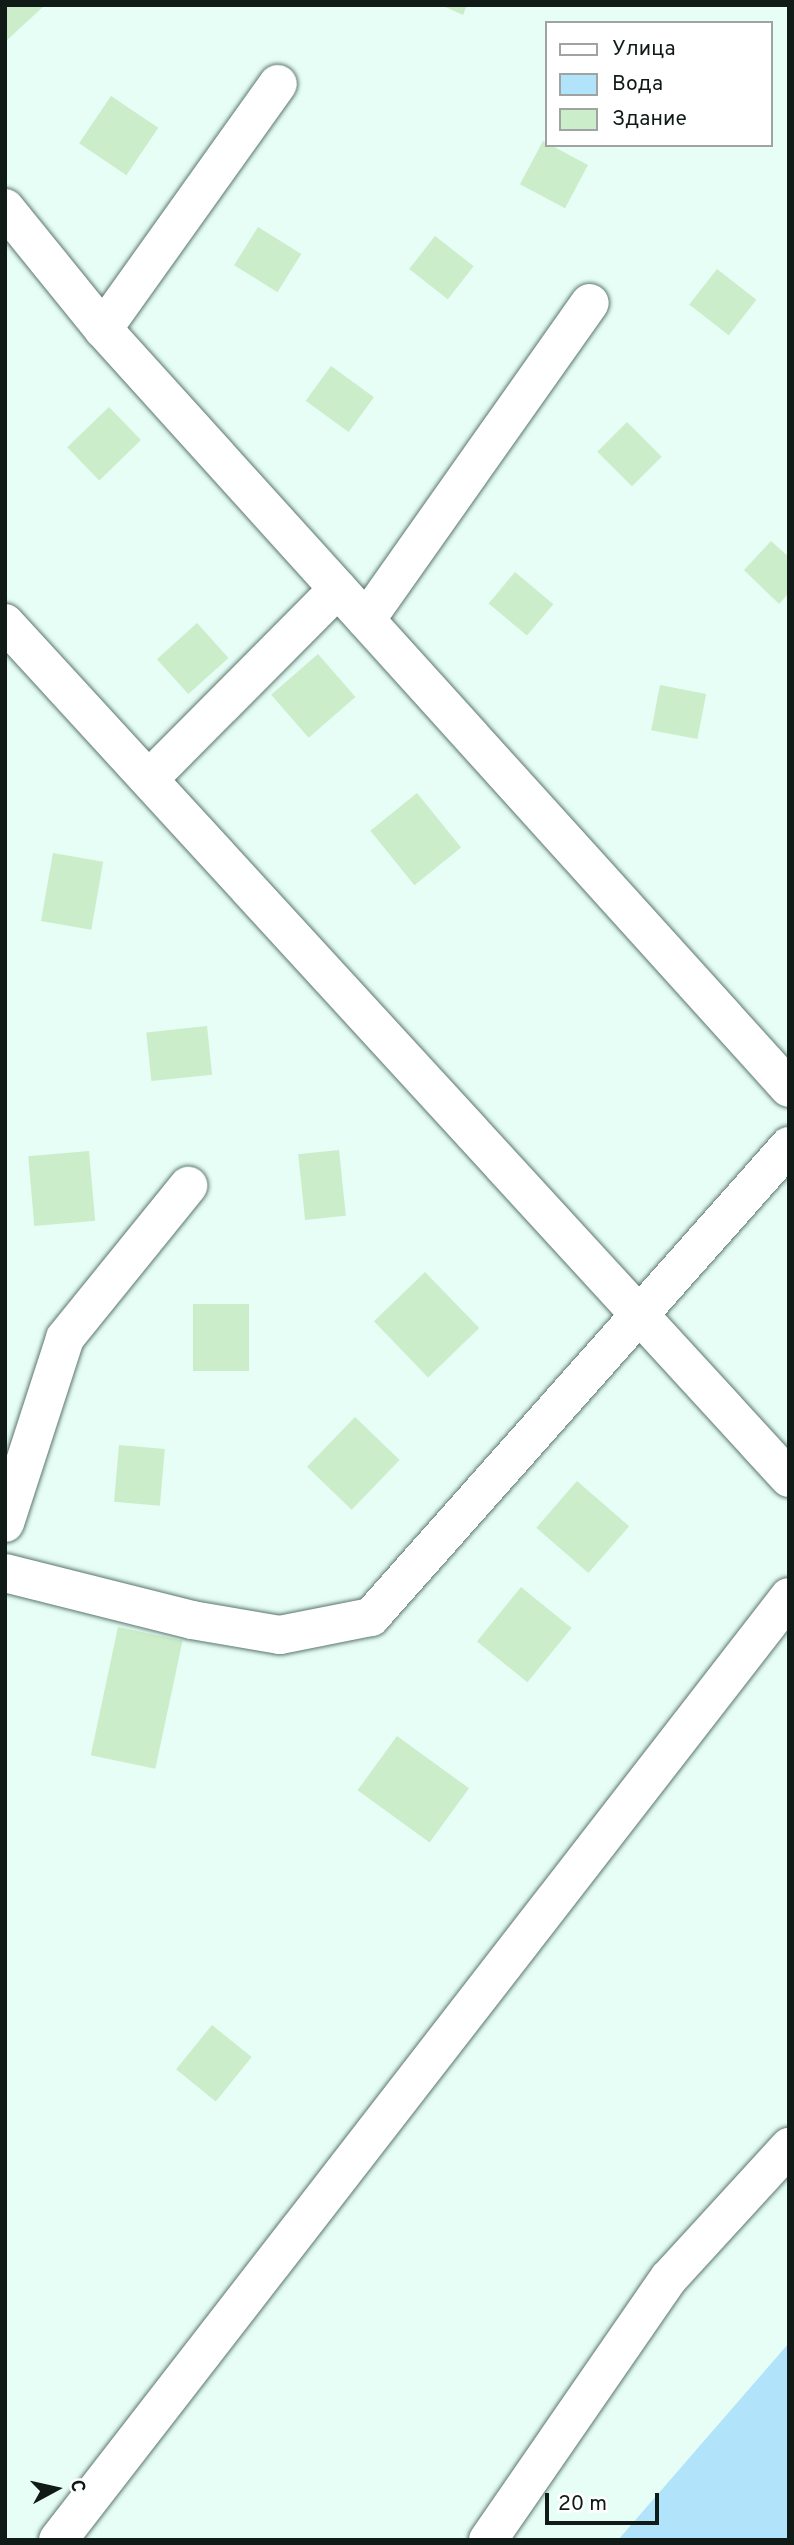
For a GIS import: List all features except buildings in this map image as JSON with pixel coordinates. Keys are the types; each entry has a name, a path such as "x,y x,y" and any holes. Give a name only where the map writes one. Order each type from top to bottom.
{"street":[{"path":"103,329 278,84"},
{"path":"5,208 103,329 789,1088"},
{"path":"366,620 590,303"},
{"path":"149,779 338,589"},
{"path":"5,623 789,1478"},
{"path":"5,1573 192,1620 280,1635 371,1617 789,1146"},
{"path":"5,1522 65,1338 188,1186"},
{"path":"58,2540 789,1597"},
{"path":"488,2540 669,2278 789,2147"}],"water":[{"path":"789,2343 789,2540 618,2540"}]}
